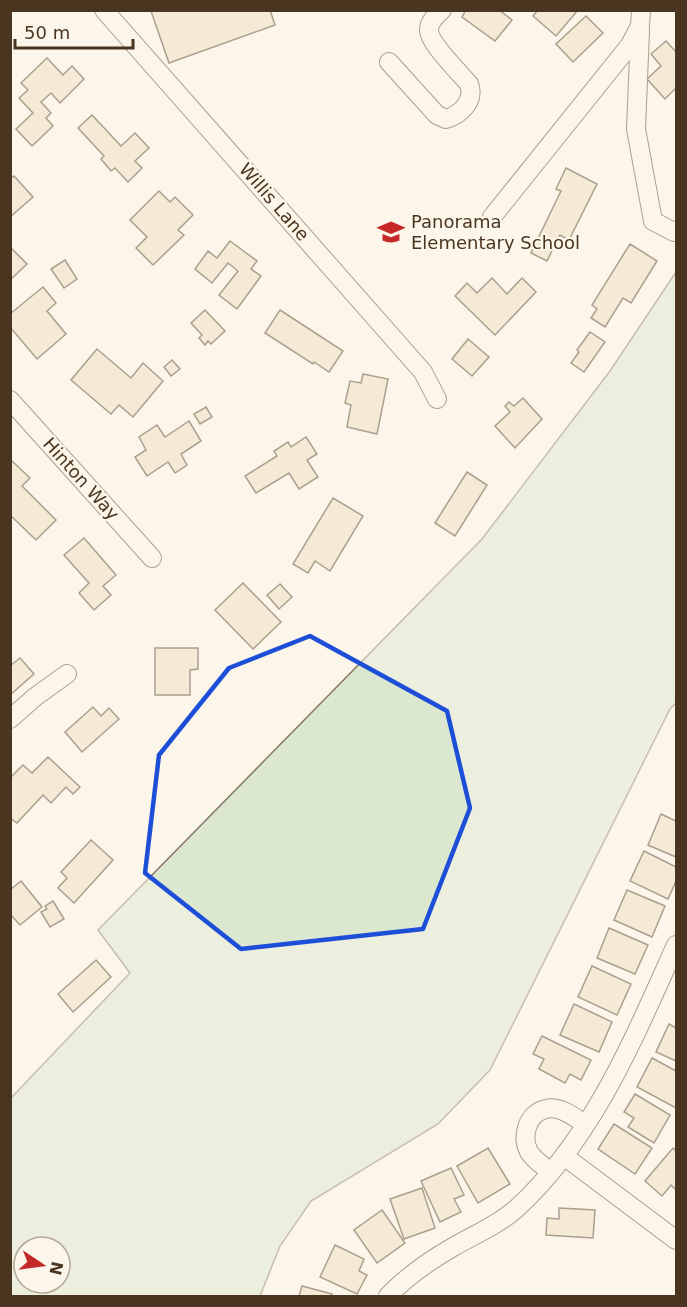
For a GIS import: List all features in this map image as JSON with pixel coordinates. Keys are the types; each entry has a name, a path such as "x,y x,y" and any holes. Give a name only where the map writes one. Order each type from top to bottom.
{"street":[{"name":"Willis Lane","path":"104,10 423,372 437,399"},
{"path":"389,62 437,115 446,119 454,116 469,102 472,92 469,84 433,41 428,30 431,21 442,10"},
{"path":"492,218 630,45 641,18"},
{"path":"641,18 636,129 653,221 674,232"},
{"name":"Hinton Way","path":"10,400 152,558"},
{"path":"10,719 34,697 67,674"},
{"path":"388,1296 423,1265 514,1211 564,1156 618,1071 676,945"},
{"path":"550,1172 530,1153 525,1139 527,1124 546,1108 564,1111 585,1124"},
{"path":"564,1156 676,1240"}],"highlighted area":[{"path":"310,636 447,711 470,808 423,929 241,949 145,873 159,755 229,668"}],"green space":[{"path":"676,272 676,703 670,709 490,1070 438,1124 311,1201 280,1246 260,1296 11,1296 11,1098 130,973 98,930 482,539 610,371"}],"building":[{"path":"270,10 275,25 169,63 151,11"},
{"path":"466,10 499,10 512,20 495,41 462,17"},
{"path":"538,10 578,10 556,36 533,16"},
{"path":"586,16 603,33 573,62 556,44"},
{"path":"666,41 676,52 676,88 665,99 647,79 661,66 651,54"},
{"path":"47,58 63,75 72,66 84,79 60,103 51,93 41,102 51,113 46,118 53,126 32,146 16,129 33,113 19,98 28,90 21,83"},
{"path":"92,115 121,146 135,133 149,148 135,161 142,168 128,182 115,168 111,171 101,159 104,156 78,128"},
{"path":"566,168 597,184 569,240 560,235 547,261 531,253 561,191 556,189"},
{"path":"14,176 33,197 10,217 10,179"},
{"path":"159,191 170,202 175,197 193,215 178,230 184,235 153,265 136,248 147,237 130,220"},
{"path":"230,241 257,261 251,269 261,276 237,309 219,295 238,271 228,263 212,283 195,269 208,251 217,258"},
{"path":"630,244 657,261 631,303 623,298 605,327 591,318 597,309 592,305"},
{"path":"10,247 27,264 10,280"},
{"path":"65,260 77,279 64,288 51,269"},
{"path":"492,278 507,294 522,278 536,292 495,335 455,296 467,283 477,293"},
{"path":"43,287 56,303 47,311 66,334 37,359 10,327 10,314"},
{"path":"205,310 225,331 211,344 208,341 205,345 199,338 202,335 191,323"},
{"path":"280,310 343,351 329,372 265,333"},
{"path":"590,332 605,342 584,372 571,363"},
{"path":"468,339 489,357 472,376 452,359"},
{"path":"97,349 131,378 143,363 163,381 133,417 119,405 111,414 71,380"},
{"path":"172,360 180,369 171,376 164,367"},
{"path":"363,374 388,379 377,434 347,427 351,405 345,403 350,381 361,383"},
{"path":"523,398 542,419 515,448 495,426 510,412 505,406 509,402 514,406"},
{"path":"206,407 212,417 200,424 194,414"},
{"path":"189,421 201,441 181,454 187,465 175,473 168,462 147,476 135,457 146,450 139,437 157,425 165,437"},
{"path":"306,437 317,454 307,460 318,477 299,489 289,473 256,493 245,476 277,456 274,451 288,442 291,447"},
{"path":"12,461 30,478 22,486 56,520 36,540 10,515 10,463"},
{"path":"467,472 487,485 455,536 435,523"},
{"path":"333,498 363,516 330,571 315,561 308,573 293,564"},
{"path":"84,538 116,575 103,586 111,595 94,610 79,593 89,583 64,555"},
{"path":"243,583 281,622 253,649 215,610"},
{"path":"280,584 292,597 279,609 267,595"},
{"path":"155,648 198,648 198,669 190,670 190,695 155,695"},
{"path":"20,658 34,674 10,695 10,666"},
{"path":"93,707 101,716 109,708 119,719 82,752 65,732"},
{"path":"48,757 80,787 73,794 66,787 51,803 43,795 17,823 10,818 10,778 23,765 32,773"},
{"path":"661,814 676,821 676,857 648,845"},
{"path":"91,840 113,860 74,903 58,888 67,878 61,872"},
{"path":"644,851 676,867 676,881 668,899 630,881"},
{"path":"21,881 42,907 20,925 10,914 10,890"},
{"path":"627,890 665,906 652,937 614,920"},
{"path":"53,901 64,919 50,927 41,912 47,909 45,906"},
{"path":"609,928 648,945 635,974 597,958"},
{"path":"96,960 111,977 73,1012 58,994"},
{"path":"592,966 631,984 617,1015 578,997"},
{"path":"574,1004 612,1022 599,1052 560,1035"},
{"path":"669,1024 676,1028 676,1061 656,1052"},
{"path":"542,1036 591,1060 581,1080 570,1074 565,1083 539,1069 544,1059 533,1054"},
{"path":"652,1058 676,1071 676,1108 637,1087"},
{"path":"635,1094 670,1115 654,1143 628,1127 634,1118 624,1112"},
{"path":"614,1124 652,1148 635,1174 598,1149"},
{"path":"488,1148 510,1184 478,1203 457,1166"},
{"path":"673,1148 676,1151 676,1190 671,1185 662,1196 645,1181"},
{"path":"451,1168 464,1195 454,1199 461,1212 440,1222 421,1181"},
{"path":"422,1188 435,1228 404,1239 390,1199"},
{"path":"559,1208 595,1210 593,1238 546,1235 547,1218 559,1219"},
{"path":"382,1210 405,1243 377,1263 354,1230"},
{"path":"335,1245 364,1259 359,1271 367,1275 357,1294 320,1277"},
{"path":"302,1286 332,1294 331,1296 299,1296"}],"place":[{"name":"Panorama Elementary School","path":"391,232"}]}
